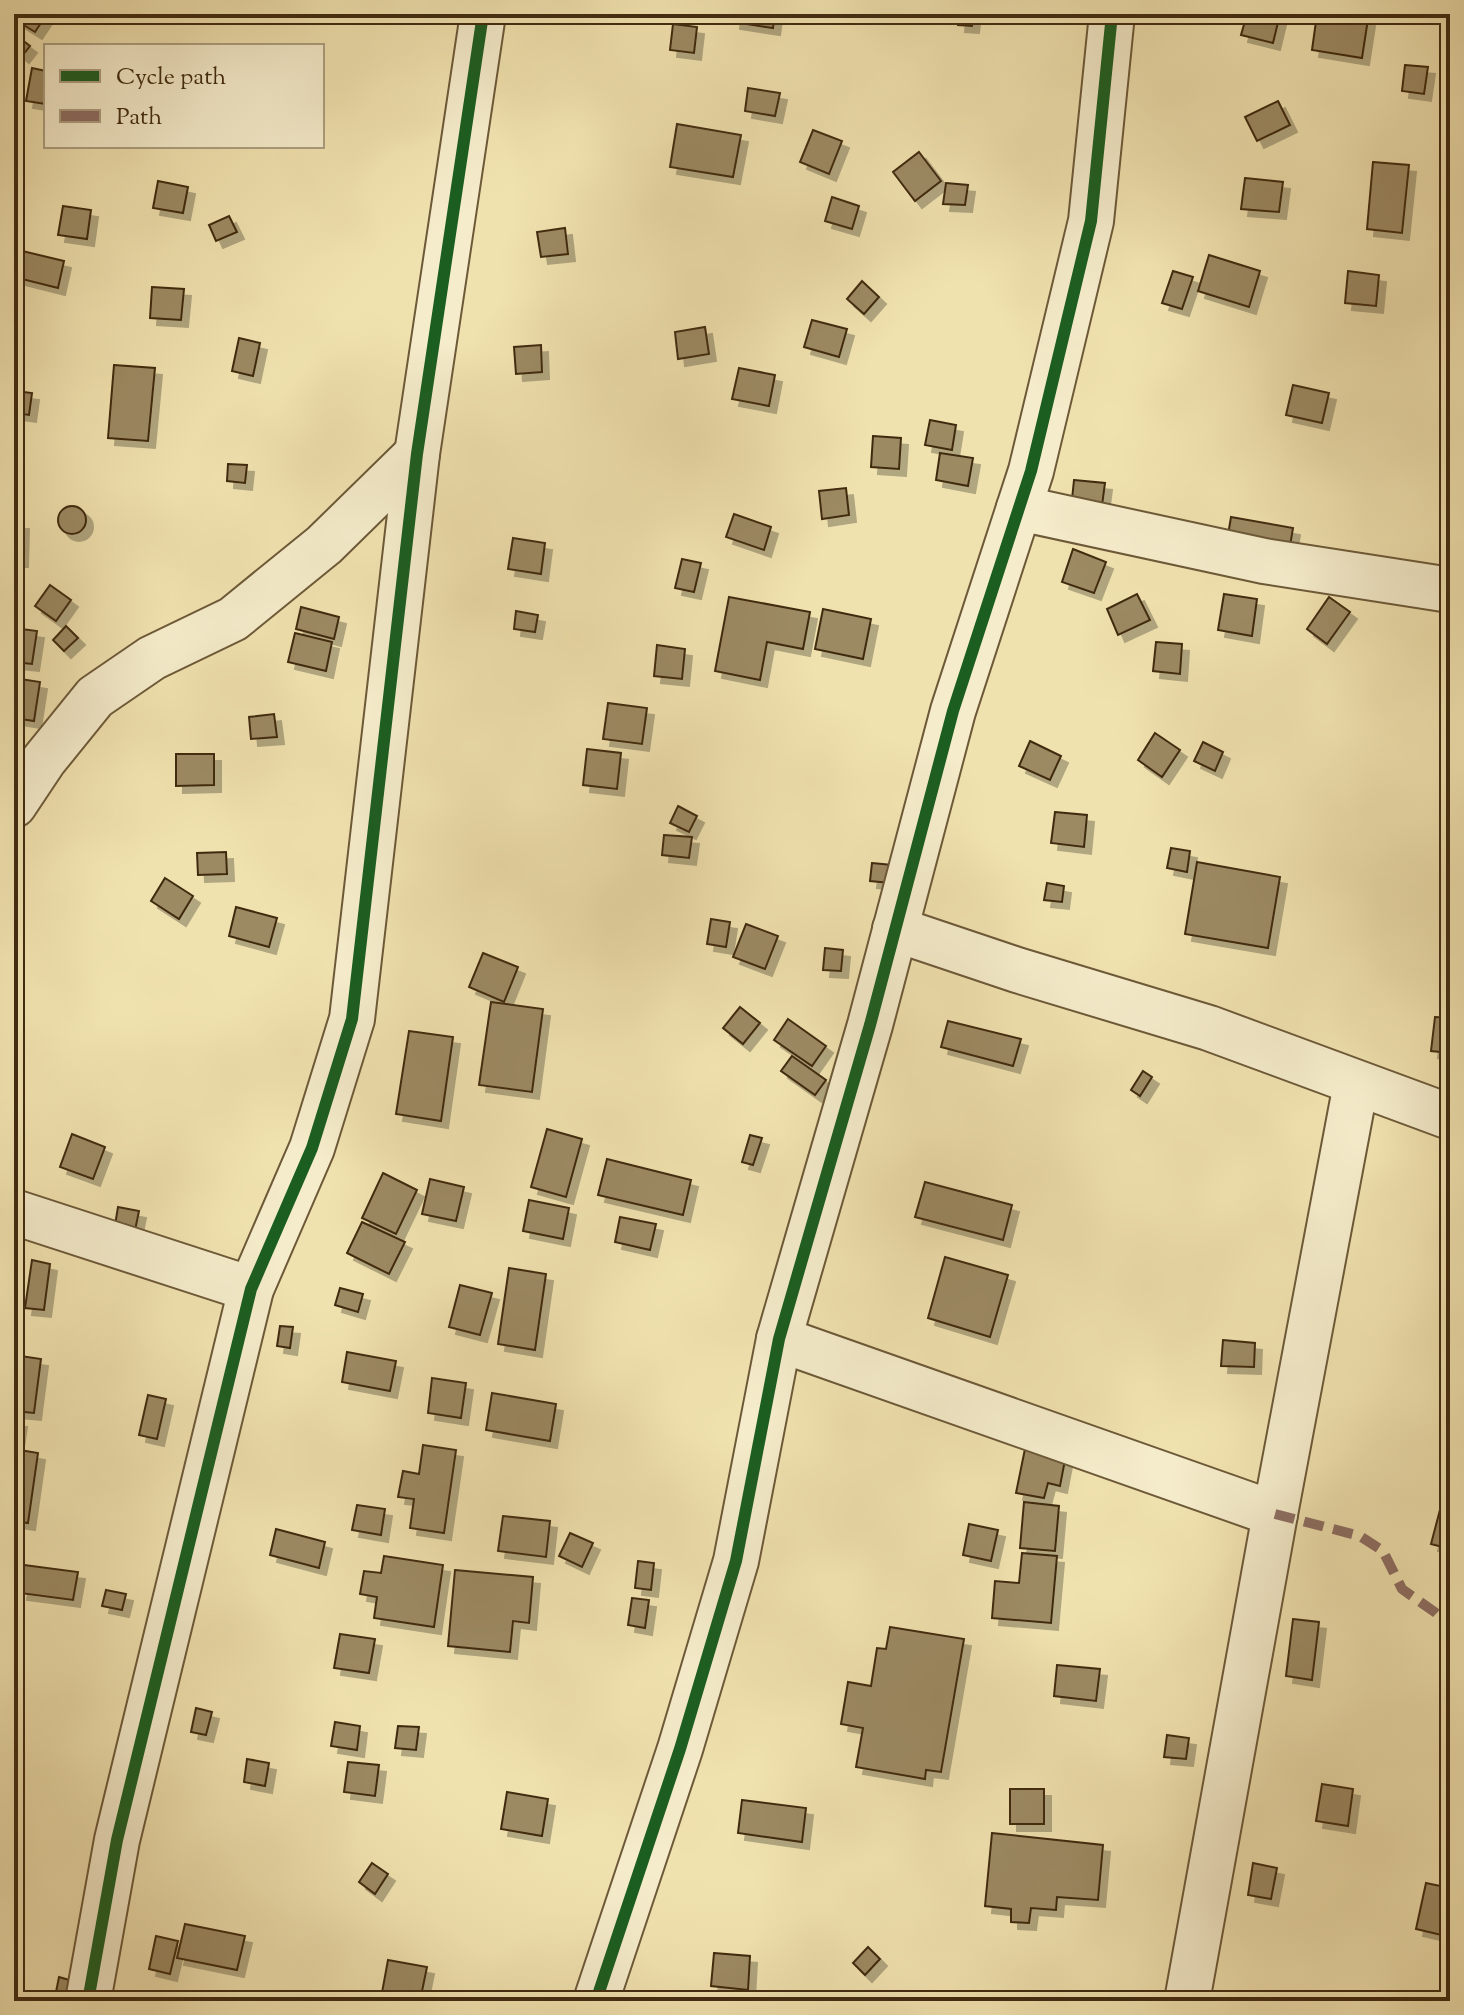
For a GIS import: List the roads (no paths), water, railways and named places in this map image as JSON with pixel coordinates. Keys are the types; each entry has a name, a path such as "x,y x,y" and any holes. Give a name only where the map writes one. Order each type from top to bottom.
{"street":[{"path":"88,2001 117,1840 251,1289 312,1148 352,1019 417,454 483,14"},
{"path":"596,2001 680,1749 736,1561 779,1339 870,1025 953,711 1031,471 1091,221 1112,14"},
{"path":"14,805 44,760 95,697 152,658 233,619 324,545 417,454"},
{"path":"1019,508 1264,561 1450,590"},
{"path":"895,929 1017,970 1209,1028 1450,1117"},
{"path":"1187,2001 1356,1084"},
{"path":"14,1212 251,1289"},
{"path":"779,1339 1275,1514"}]}
